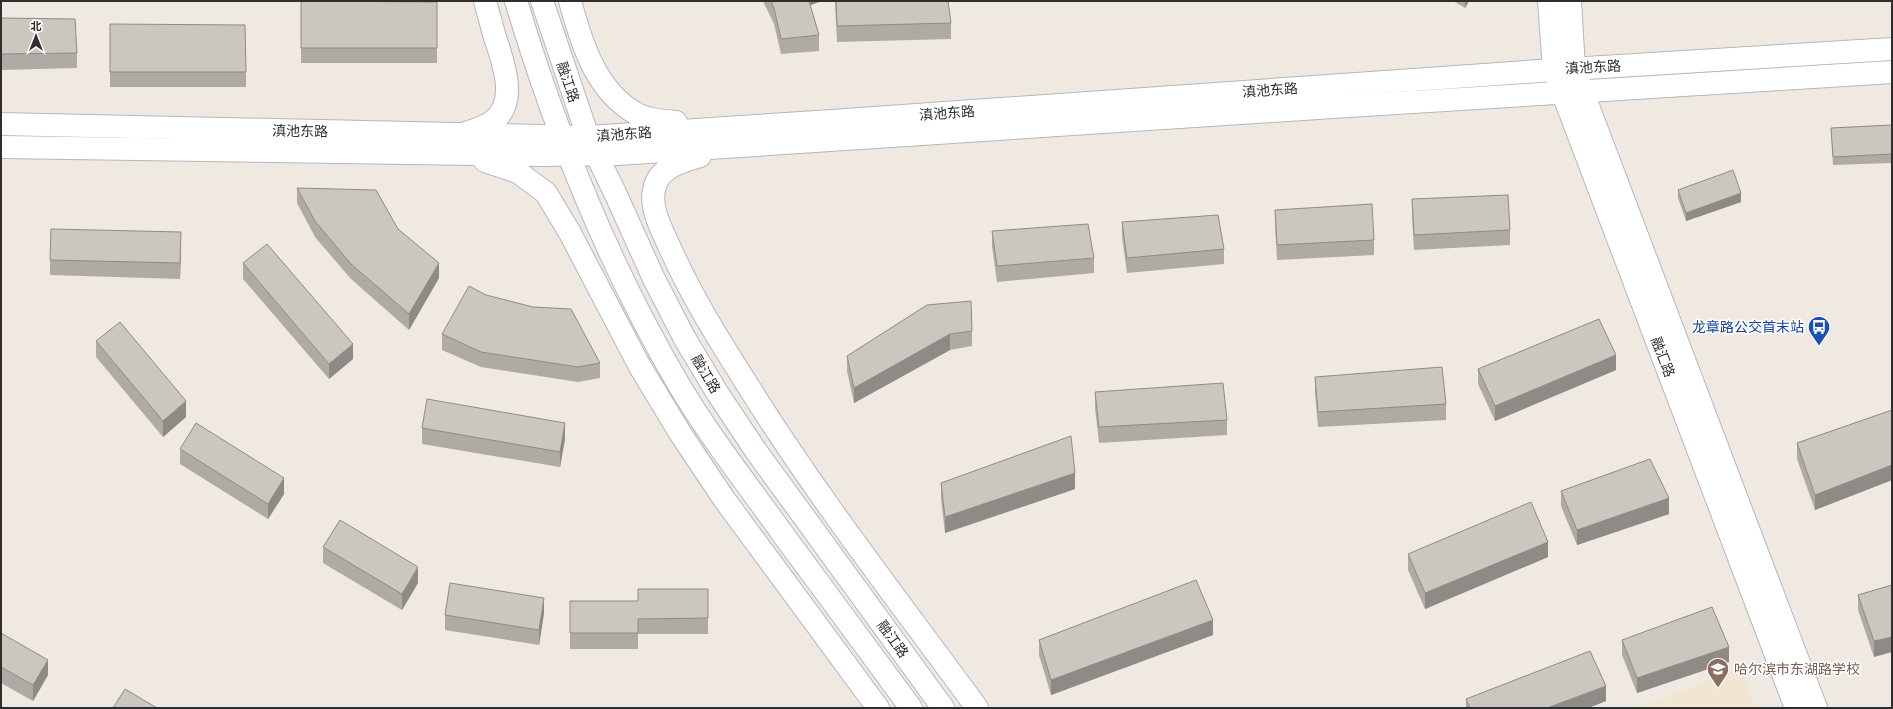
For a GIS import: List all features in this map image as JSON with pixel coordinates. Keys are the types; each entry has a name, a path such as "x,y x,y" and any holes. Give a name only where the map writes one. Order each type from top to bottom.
{"street":[{"path":"486,1 529,43"},
{"path":"486,1 503,63 507,85 506,100 501,113 491,123 460,144 497,164 518,172 546,193 570,233 639,365 724,499 878,708"},
{"name":"融江路","path":"516,1 529,43 566,146 582,185 611,253 679,385 730,461 911,708"},
{"name":"融江路","path":"542,1 592,146 654,279 685,339 718,394 756,451 943,708"},
{"path":"570,1 580,35 593,66 614,97 624,105 637,114 656,120 737,127"},
{"name":"融汇路","path":"1549,1 1564,69 1816,708"},
{"name":"融汇路","path":"1564,69 1570,1"},
{"name":"滇池东路","path":"592,146 737,127 1564,69 1892,49"},
{"name":"滇池东路","path":"1,124 460,144 725,147 1892,72"},
{"name":"融汇路","path":"1573,92 1796,708"},
{"name":"滇池东路","path":"1,147 460,144"},
{"path":"725,147 670,167 657,177 653,190 653,206 682,275 709,325 804,472 977,708"},
{"path":"582,185 589,270"},
{"path":"626,218 682,275"}],"shaded area":[{"name":"哈尔滨市东湖路学校","path":"1740,669 1755,708 1637,708"}],"building":[{"path":"301,1 437,2 437,48 301,48"},
{"path":"771,1 809,1 819,35 781,39"},
{"path":"836,1 948,1 951,23 837,26"},
{"path":"1,18 75,19 77,53 1,54"},
{"path":"110,24 245,25 246,72 110,72"},
{"path":"1892,125 1892,154 1833,157 1831,128"},
{"path":"1733,170 1741,193 1686,213 1678,190"},
{"path":"297,188 376,190 398,229 439,263 409,314 351,264 315,221"},
{"path":"1508,195 1510,230 1414,235 1412,199"},
{"path":"1372,204 1374,240 1277,245 1275,210"},
{"path":"1218,215 1224,249 1127,258 1122,222"},
{"path":"1088,224 1094,258 997,266 992,231"},
{"path":"51,229 181,232 180,263 50,260"},
{"path":"267,244 353,344 329,364 243,263"},
{"path":"469,286 486,295 533,307 571,309 600,363 578,367 481,352 442,334"},
{"path":"971,301 972,331 950,334 854,388 847,356 927,305"},
{"path":"1599,319 1616,355 1495,406 1478,369"},
{"path":"120,322 186,401 163,421 96,341"},
{"path":"1442,367 1446,404 1318,412 1315,377"},
{"path":"1223,383 1227,420 1099,427 1095,392"},
{"path":"427,399 565,423 560,452 422,428"},
{"path":"1892,410 1892,465 1815,495 1797,443"},
{"path":"196,423 284,478 268,504 180,449"},
{"path":"1071,436 1075,473 945,517 941,483"},
{"path":"1650,459 1669,498 1577,530 1561,491"},
{"path":"1531,502 1548,542 1425,593 1408,554"},
{"path":"340,520 418,567 402,594 323,547"},
{"path":"1196,580 1213,620 1051,680 1039,640"},
{"path":"450,583 544,598 539,630 445,615"},
{"path":"1892,585 1892,637 1874,641 1858,595"},
{"path":"638,589 708,589 708,618 638,619 638,633 570,633 570,601 638,601"},
{"path":"1712,607 1729,647 1637,678 1622,640"},
{"path":"1,633 48,660 33,685 1,667"},
{"path":"1590,651 1606,686 1547,708 1470,708 1466,699"},
{"path":"125,689 157,708 113,708"}],"place":[{"name":"龙章路公交首末站","path":"1819,346"},
{"name":"哈尔滨市东湖路学校","path":"1718,688"}]}
